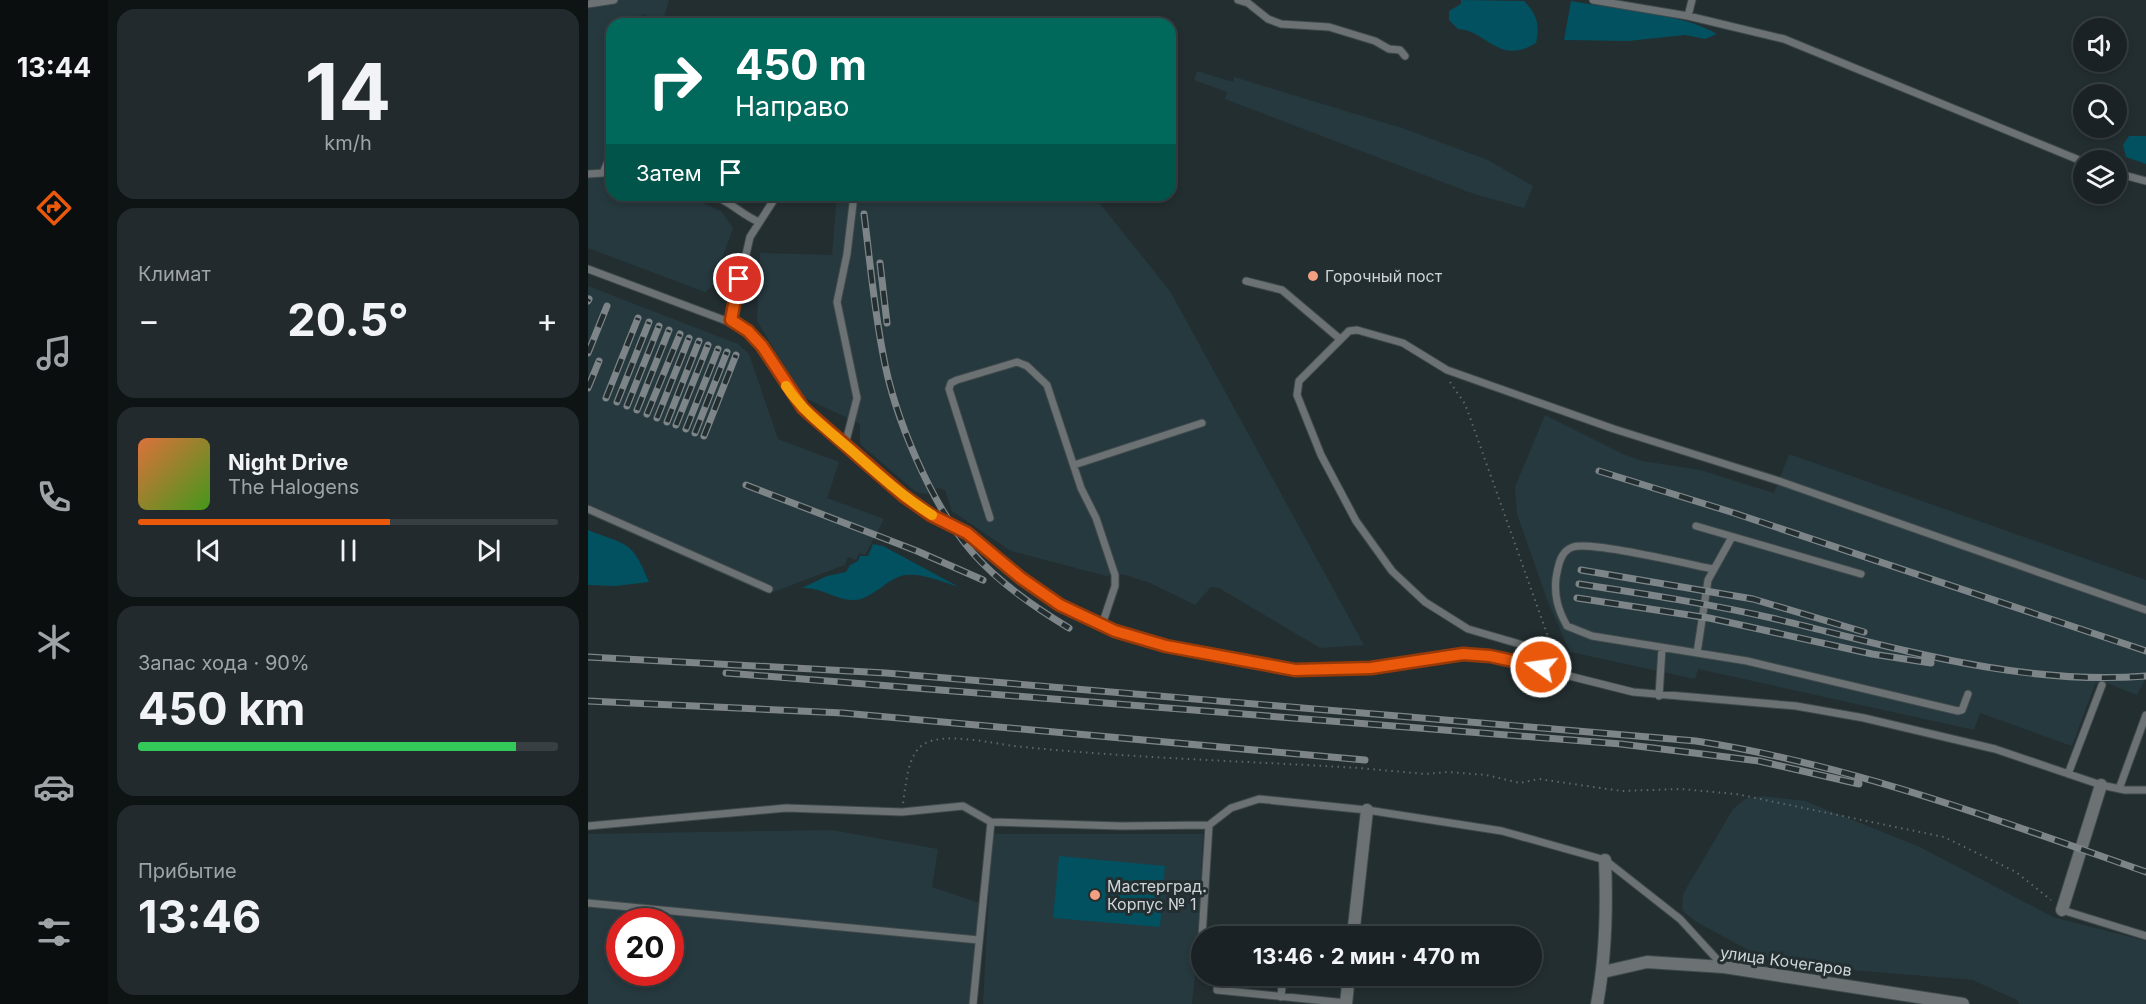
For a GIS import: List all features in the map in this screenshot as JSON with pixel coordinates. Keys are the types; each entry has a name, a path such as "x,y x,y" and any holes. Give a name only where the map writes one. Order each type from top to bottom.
{"street":[{"path":"2062,910 2101,784"},
{"path":"1354,926 1367,810"},
{"path":"1597,1004 1603,972 1607,912 1605,860"},
{"name":"улица Кочегаров","path":"1603,972 1647,962 1724,967 1963,1004"},
{"path":"1346,1004 1348,986"}],"lane":[{"path":"588,4 614,0"},
{"path":"1238,0 1248,3 1268,19 1281,24 1329,27 1375,41 1389,49 1400,50 1405,56"},
{"path":"1593,0 1688,16 1784,39 2073,157"},
{"path":"1688,16 1692,0"},
{"path":"588,174 603,173 606,166"},
{"path":"2127,176 2146,181"},
{"path":"727,201 740,213 759,222"},
{"path":"731,320 747,245 773,201"},
{"path":"845,445 857,398 837,302 848,254 853,201"},
{"path":"588,269 731,320 748,331 762,346 799,404 917,506 967,533 1021,578 1060,605 1102,625 1157,644 1295,670 1371,668 1463,654 1490,656 1541,667 1603,686 1659,696 1796,706 1837,713 1949,737 2119,789 2146,790"},
{"path":"1246,281 1282,290 1340,339"},
{"path":"1541,667 1541,658 1534,649 1468,629 1425,602 1392,571 1356,521 1321,455 1297,395 1299,381 1349,331 1372,333 1403,343 1435,364 1614,429 1779,481 2146,610"},
{"path":"990,518 950,396 951,383 1017,362 1027,366 1047,385 1115,575 1115,586 1102,625"},
{"path":"1074,465 1202,423"},
{"path":"588,510 769,589"},
{"path":"1696,526 1861,574"},
{"path":"1697,652 1706,590 1713,569 1732,537"},
{"path":"1713,569 1596,547 1573,547 1562,557 1555,591 1558,606 1567,626 1582,634 1747,661 1958,711 1962,710 1968,694"},
{"path":"1659,696 1662,648"},
{"path":"2068,774 2102,685"},
{"path":"2119,789 2146,715"},
{"path":"588,826 786,808 902,812 963,806 990,822 1055,826 1209,825 1231,808 1259,799 1367,810 1502,831 1605,860 1680,919 1724,967"},
{"path":"973,1004 990,822"},
{"path":"1203,926 1209,825"},
{"path":"588,903 979,940"},
{"path":"2062,910 2146,936"},
{"path":"1218,986 1217,990 1346,1004"},
{"path":"1281,997 1282,986"},
{"path":"1268,1004 1269,995"}],"path":[{"path":"1435,364 1465,404 1561,673"},
{"path":"902,812 910,770 918,750 924,744 945,739 1071,751 1359,768 1385,772 1469,773 1514,782 1539,779 1621,791 1681,789 1736,794 1944,837 2016,872 2062,910"}],"shaded area":[{"path":"588,0 669,0 664,18 642,14 640,18 606,18 606,201 697,201 721,211 733,228 712,287 705,292 588,248"},
{"path":"1461,0 1524,1 1536,20 1538,31 1536,43 1512,51 1494,45 1478,35 1458,29 1449,20 1449,11 1461,4"},
{"path":"1571,1 1667,16 1703,27 1717,34 1705,39 1685,35 1628,41 1564,40"},
{"path":"1197,71 1233,82 1234,77 1405,129 1488,160 1533,186 1524,208 1474,194 1225,99 1227,92 1194,80"},
{"path":"2129,136 2146,136 2146,164 2127,157 2127,150 2124,150 2123,145"},
{"path":"836,201 1098,201 1170,291 1364,645 1320,648 1219,588 1211,587 1195,605 1150,583 1122,574 1106,576 1011,551 952,511 945,490 938,488 926,494 916,492 860,444 860,424 803,397 757,321 760,253 832,255"},
{"path":"588,286 738,344 749,354 778,439 839,462 827,498 884,519 865,555 859,553 856,560 848,557 845,565 768,594 588,514"},
{"path":"1545,415 1623,454 1642,461 1700,470 1774,493 1789,454 2146,580 2146,678 2137,695 2102,681 2095,684 2072,746 1980,713 1974,730 1698,669 1695,679 1570,652 1548,602 1517,514 1515,487"},
{"path":"588,530 620,542 633,551 649,582 615,586 588,585"},
{"path":"873,544 883,546 959,587 933,578 905,575 891,580 872,594 858,600 802,588 827,576 846,572 860,556 868,556"},
{"path":"1762,796 1805,801 1920,847 2053,917 2146,941 2146,1004 2019,1004 2017,1000 1972,980 1803,966 1757,955 1695,921 1682,910 1683,894 1733,809 1745,799"},
{"path":"832,830 938,849 932,887 979,903 971,1004 588,1004 588,834"},
{"name":"Мастерград. Корпус № 1","path":"992,834 1203,834 1198,926 1191,926 1191,986 1194,986 1192,1004 983,1004"},
{"path":"1059,856 1165,866 1160,927 1053,918"}],"railway":[{"path":"864,214 877,319 888,379 916,459 942,510 972,552 1018,594 1069,628"},
{"path":"880,263 887,323"},
{"path":"588,353 607,306"},
{"path":"606,398 638,318"},
{"path":"617,402 649,322"},
{"path":"627,406 659,326"},
{"path":"637,410 669,330"},
{"path":"647,414 680,334"},
{"path":"657,418 689,338"},
{"path":"667,422 699,341"},
{"path":"676,425 708,345"},
{"path":"686,429 718,349"},
{"path":"695,433 727,352"},
{"path":"704,436 736,355"},
{"path":"588,388 599,361"},
{"path":"1599,471 1731,512 2146,651"},
{"path":"746,485 917,551 983,580"},
{"path":"1581,570 1753,599 1864,632"},
{"path":"1579,584 1727,609 1913,652 2005,670 2099,678 2146,676"},
{"path":"1577,598 1709,618 1872,654 1931,663"},
{"path":"588,657 886,673 1696,741 1754,751 1868,779 1980,814 2146,872"},
{"path":"726,673 1621,744 1759,761 1859,784"},
{"path":"588,701 843,713 1365,760"}],"slow traffic":[{"path":"786,386 803,408 818,422 904,496 932,515"}],"place":[{"name":"Горочный пост","path":"1313,276"},
{"name":"Мастерград. Корпус № 1","path":"1095,895"}],"route":[{"path":"739,279 731,320 748,331 762,346 803,408 917,506 967,533 1021,578 1060,605 1084,617 1141,640 1265,666 1295,670 1371,668 1463,654 1490,656 1541,667"}]}
